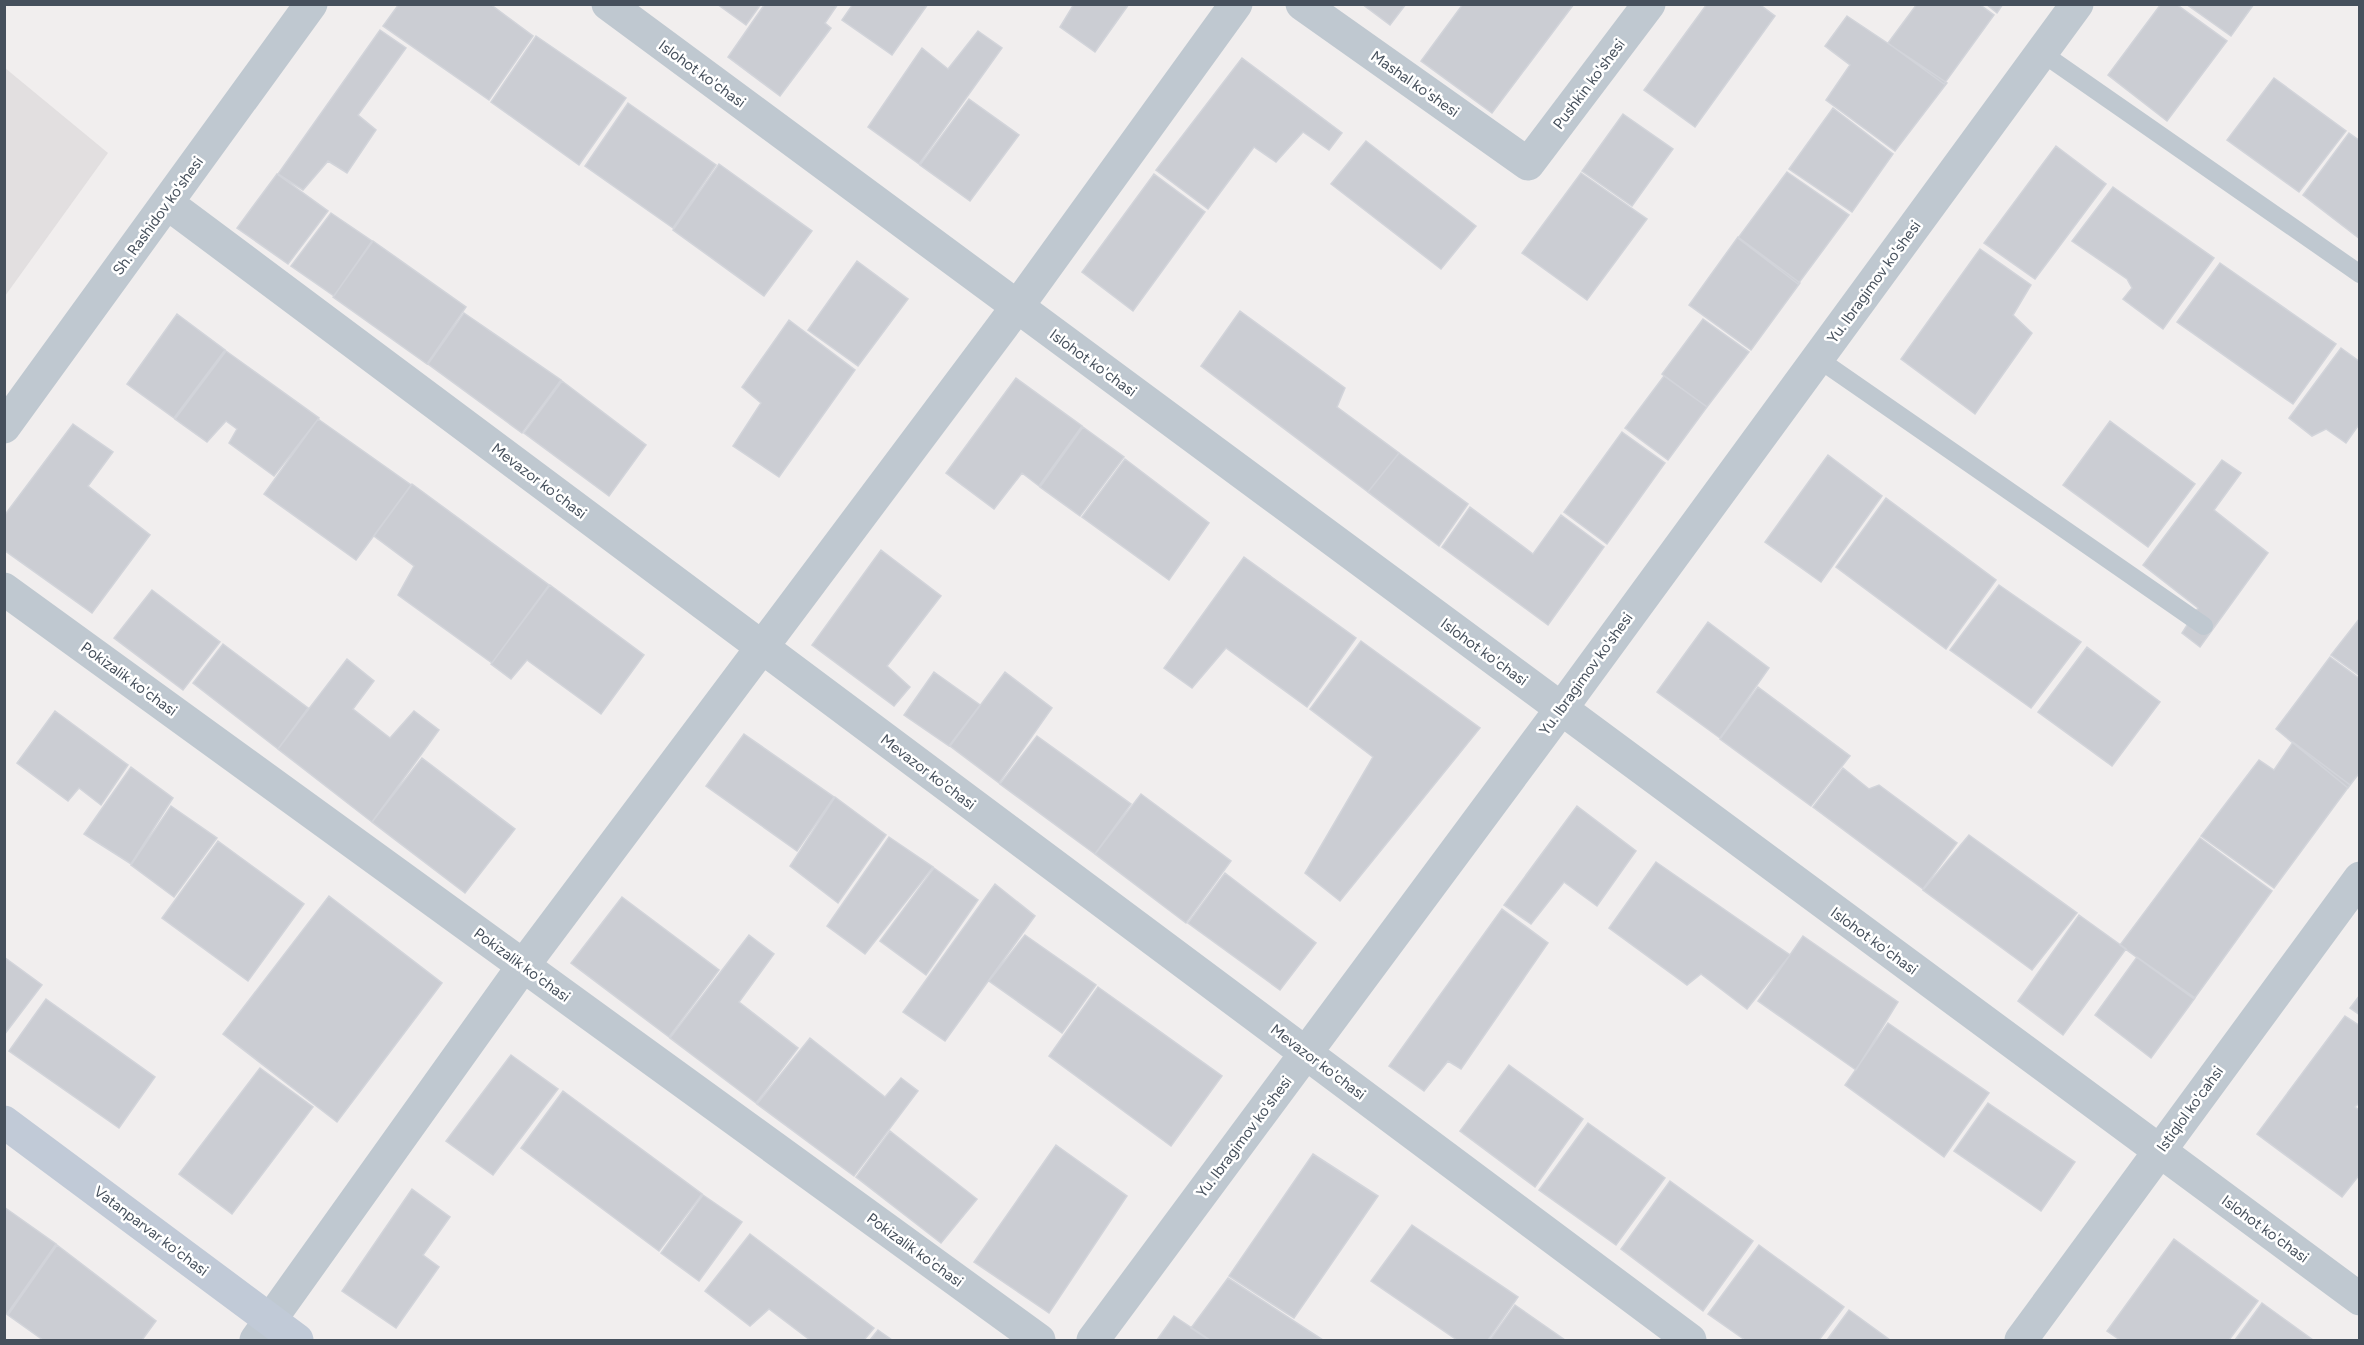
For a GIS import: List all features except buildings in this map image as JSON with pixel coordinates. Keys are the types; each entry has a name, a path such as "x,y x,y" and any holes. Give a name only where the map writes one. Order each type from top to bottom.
{"street":[{"name":"Sh. Rashidov ko'shesi","path":"4,427 311,4"},
{"name":"Islohot ko'chasi","path":"608,4 2360,1299"},
{"path":"263,1331 523,966 1017,307 1236,4"},
{"name":"Mashal ko'shesi","path":"1302,4 1528,164"},
{"name":"Pushkin ko'shesi","path":"1528,164 1650,4"},
{"name":"Yu. Ibragimov ko'shesi","path":"1093,1341 1561,709 2077,4"},
{"name":"Mevazor ko'chasi","path":"167,203 1690,1341"},
{"name":"Pokizalik ko'chasi","path":"4,589 1040,1341"},
{"name":"Istiqlol ko'cahsi","path":"2021,1341 2360,878"},
{"name":"Vatanparvar ko'chasi","path":"4,1122 263,1331 297,1341"}],"lane":[{"path":"2042,53 2360,274"},
{"path":"1817,358 2204,626"}],"shaded area":[{"path":"5,68 108,153 5,296"}]}
